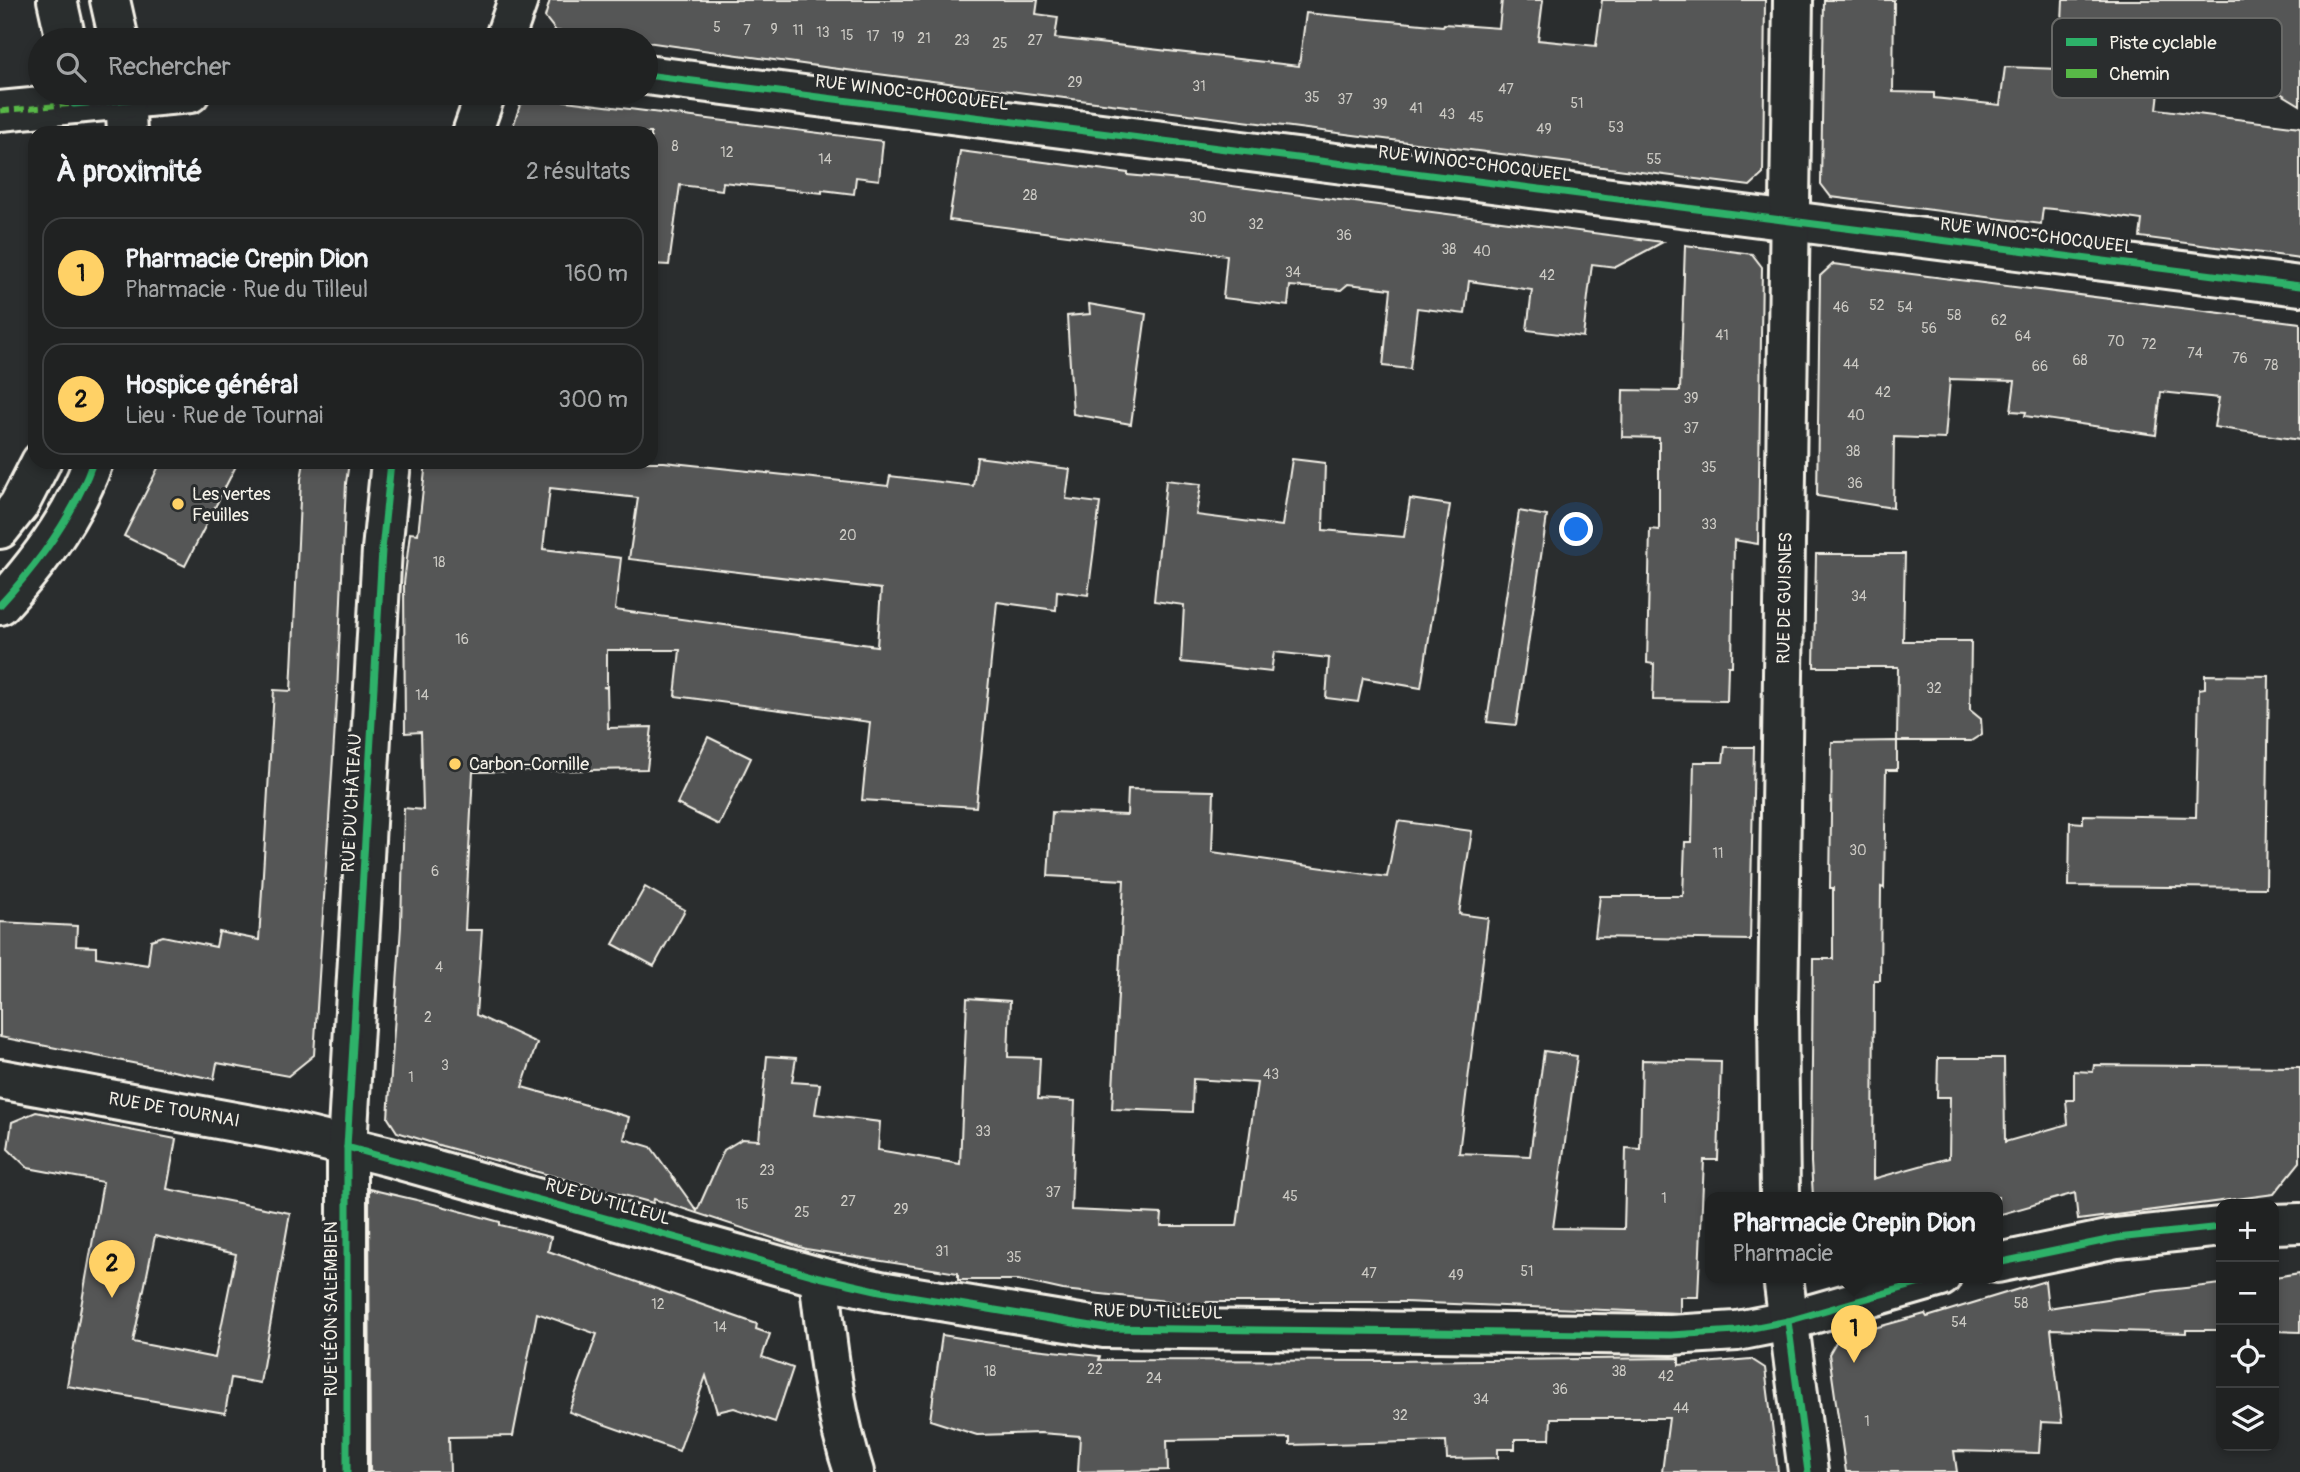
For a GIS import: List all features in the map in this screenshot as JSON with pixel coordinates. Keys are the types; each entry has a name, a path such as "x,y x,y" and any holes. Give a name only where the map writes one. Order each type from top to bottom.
{"street":[{"path":"57,0 63,28"},
{"path":"110,0 116,28"},
{"path":"508,28 517,0"},
{"name":"RUE DE GUISNES","path":"1780,1192 1778,1012 1793,0"},
{"name":"RUE WINOC-CHOCQUEEL","path":"658,77 2300,286"},
{"path":"474,126 482,105"},
{"path":"0,111 126,108"},
{"path":"0,529 19,505 37,469"},
{"path":"0,605 19,585 61,527 85,486 91,469"},
{"name":"RUE DU CHÂTEAU","path":"347,1147 382,550 390,469"},
{"name":"RUE DE TOURNAI","path":"0,1079 255,1125 347,1147"},
{"name":"RUE DU TILLEUL","path":"347,1147 819,1277 880,1291 1104,1328 1671,1335 1737,1331 1788,1321 1920,1283"},
{"name":"RUE LÉON SALEMBIEN","path":"347,1147 347,1472"},
{"path":"2279,1224 2300,1223"},
{"path":"2003,1262 2117,1238 2216,1228"},
{"path":"819,1277 839,1416 853,1472"},
{"path":"1784,1283 1808,1472"}],"building":[{"path":"550,0 1038,0 1036,14 1058,17 1055,38 1299,66 1306,13 1443,26 1499,28 1502,0 1543,0 1538,40 1596,46 1602,0 1765,0 1763,174 1750,186 831,68 658,44 658,28 554,28 545,17"},
{"path":"1824,0 1894,0 1893,92 1934,93 1934,98 2000,105 2005,67 2052,69 2052,98 2158,98 2157,109 2300,127 2300,258 2140,237 2142,220 2043,208 2041,224 1831,197 1821,184"},
{"path":"2063,0 2300,0 2300,105 2282,94 2282,18 2062,18"},
{"path":"520,105 597,105 883,141 879,180 856,177 854,194 723,182 722,190 680,185 669,265 658,264 658,126 513,126"},
{"path":"960,151 1128,175 1201,182 1663,242 1616,267 1592,264 1583,337 1527,330 1532,290 1469,281 1465,314 1417,308 1410,369 1383,366 1391,289 1348,284 1341,290 1290,286 1288,306 1223,298 1227,255 949,220"},
{"path":"1685,245 1752,254 1762,267 1758,544 1734,540 1732,666 1728,666 1727,701 1653,700 1654,664 1647,663 1650,529 1659,530 1659,438 1622,437 1623,390 1680,391"},
{"path":"1833,264 2300,323 2300,440 2214,427 2219,398 2161,392 2156,435 2025,416 2026,412 2011,411 2015,381 1950,379 1945,439 1894,437 1893,508 1817,496 1820,276"},
{"path":"1089,304 1146,314 1131,424 1073,414 1067,316 1090,314"},
{"path":"977,457 1070,469 1066,499 1100,503 1088,595 1057,591 1056,610 997,602 976,807 862,800 870,722 675,696 680,650 607,650 607,687 603,687 607,688 608,728 652,727 647,769 473,772 465,930 482,930 476,1015 537,1043 522,1087 629,1117 624,1139 651,1147 697,1211 724,1150 742,1139 759,1140 767,1056 796,1058 792,1082 820,1084 815,1114 880,1122 878,1150 960,1164 967,998 1010,1001 1008,1057 1040,1058 1038,1099 1075,1101 1071,1210 1162,1214 1161,1226 1237,1226 1257,1083 1193,1079 1192,1112 1112,1109 1124,880 1048,876 1052,812 1127,815 1128,789 1214,791 1212,852 1387,877 1398,821 1472,831 1459,914 1488,918 1459,1153 1530,1156 1544,1051 1577,1056 1553,1228 1624,1229 1626,1148 1640,1149 1642,1060 1721,1062 1718,1160 1704,1160 1698,1297 1680,1297 1680,1313 1404,1302 1206,1302 1205,1305 1063,1290 1018,1280 958,1280 958,1273 806,1249 654,1199 653,1203 397,1132 388,1118 401,926 404,808 423,810 421,732 405,733 404,583 410,533 418,534 425,469 658,469 658,462 664,462 888,486 890,476 973,486","holes":["550,488 638,498 629,559 881,589 877,646 615,610 621,558 543,549"]},
{"path":"1292,459 1325,463 1323,530 1404,537 1410,499 1450,505 1421,688 1363,678 1358,702 1326,698 1329,658 1274,652 1271,672 1181,662 1184,605 1154,601 1166,480 1201,484 1196,515 1282,526"},
{"name":"Les vertes Feuilles","path":"158,469 234,469 185,566 124,536"},
{"path":"303,469 348,469 314,1055 288,1076 217,1063 214,1079 0,1037 0,922 77,926 76,946 96,947 96,957 148,965 151,940 163,936 216,947 219,932 259,940 274,690 291,691"},
{"path":"1519,511 1547,516 1516,725 1487,722"},
{"path":"1816,554 1905,554 1903,641 1971,641 1970,710 1981,719 1982,734 1971,741 1897,741 1898,667 1814,667"},
{"path":"2205,675 2269,676 2266,888 2069,886 2070,822 2083,823 2083,815 2196,817 2199,689 2205,688"},
{"path":"708,737 751,758 719,825 677,804"},
{"path":"1897,741 1897,770 1886,770 1880,980 1874,980 1873,1179 1949,1158 1950,1097 1937,1097 1938,1058 2004,1058 2005,1142 2068,1124 2066,1100 2074,1100 2074,1071 2093,1072 2094,1065 2300,1067 2300,1162 2274,1194 2216,1199 2216,1202 2078,1220 2075,1193 2003,1214 2003,1192 1813,1192 1813,959 1833,959 1833,888 1830,888 1832,742"},
{"path":"1725,747 1754,747 1750,940 1595,937 1600,896 1683,896 1685,842 1692,842 1694,762 1723,762"},
{"path":"645,887 685,910 654,966 613,944"},
{"path":"36,1112 176,1139 167,1189 290,1213 260,1383 231,1378 225,1413 67,1386 103,1182 28,1168 8,1149 12,1122","holes":["155,1236 236,1254 215,1358 133,1342"]},
{"path":"369,1189 438,1205 500,1222 500,1225 551,1237 548,1251 757,1324 756,1329 770,1334 762,1357 793,1368 775,1422 734,1408 717,1412 706,1376 679,1451 569,1412 597,1334 537,1313 513,1436 449,1437 450,1472 370,1472"},
{"path":"2300,1273 2300,1332 2279,1331 2279,1276"},
{"path":"2045,1281 2048,1308 2216,1285 2216,1330 2186,1330 2186,1333 2051,1329 2062,1423 2041,1422 2039,1453 1954,1451 1957,1472 1846,1472 1829,1354 1836,1342 1868,1334 1867,1330 1925,1314 1927,1317"},
{"path":"942,1335 1016,1347 1100,1356 1099,1360 1679,1358 1679,1365 1751,1359 1765,1368 1778,1472 1662,1472 1669,1418 1551,1418 1550,1439 1515,1439 1515,1449 1498,1449 1498,1458 1447,1459 1446,1441 1290,1445 1290,1438 1167,1440 1168,1470 1078,1472 1080,1436 1040,1433 977,1435 930,1420"}],"marked path":[{"path":"0,111 63,105"}],"cycle path":[{"path":"658,77 2300,286"},
{"path":"0,605 28,573 66,520 90,469"},
{"path":"347,1472 347,1147 382,550 390,469"},
{"path":"347,1147 819,1277 880,1291 1104,1328 1671,1335 1737,1331 1788,1321 1920,1283"},
{"path":"2003,1262 2117,1238 2216,1228"},
{"path":"1788,1321 1808,1472"}],"place":[{"name":"Les vertes Feuilles","path":"178,504"},
{"name":"Carbon-Cornille","path":"455,764"},
{"name":"Hospice général","path":"112,1298"},
{"name":"Pharmacie Crepin Dion","path":"1854,1363"}]}
